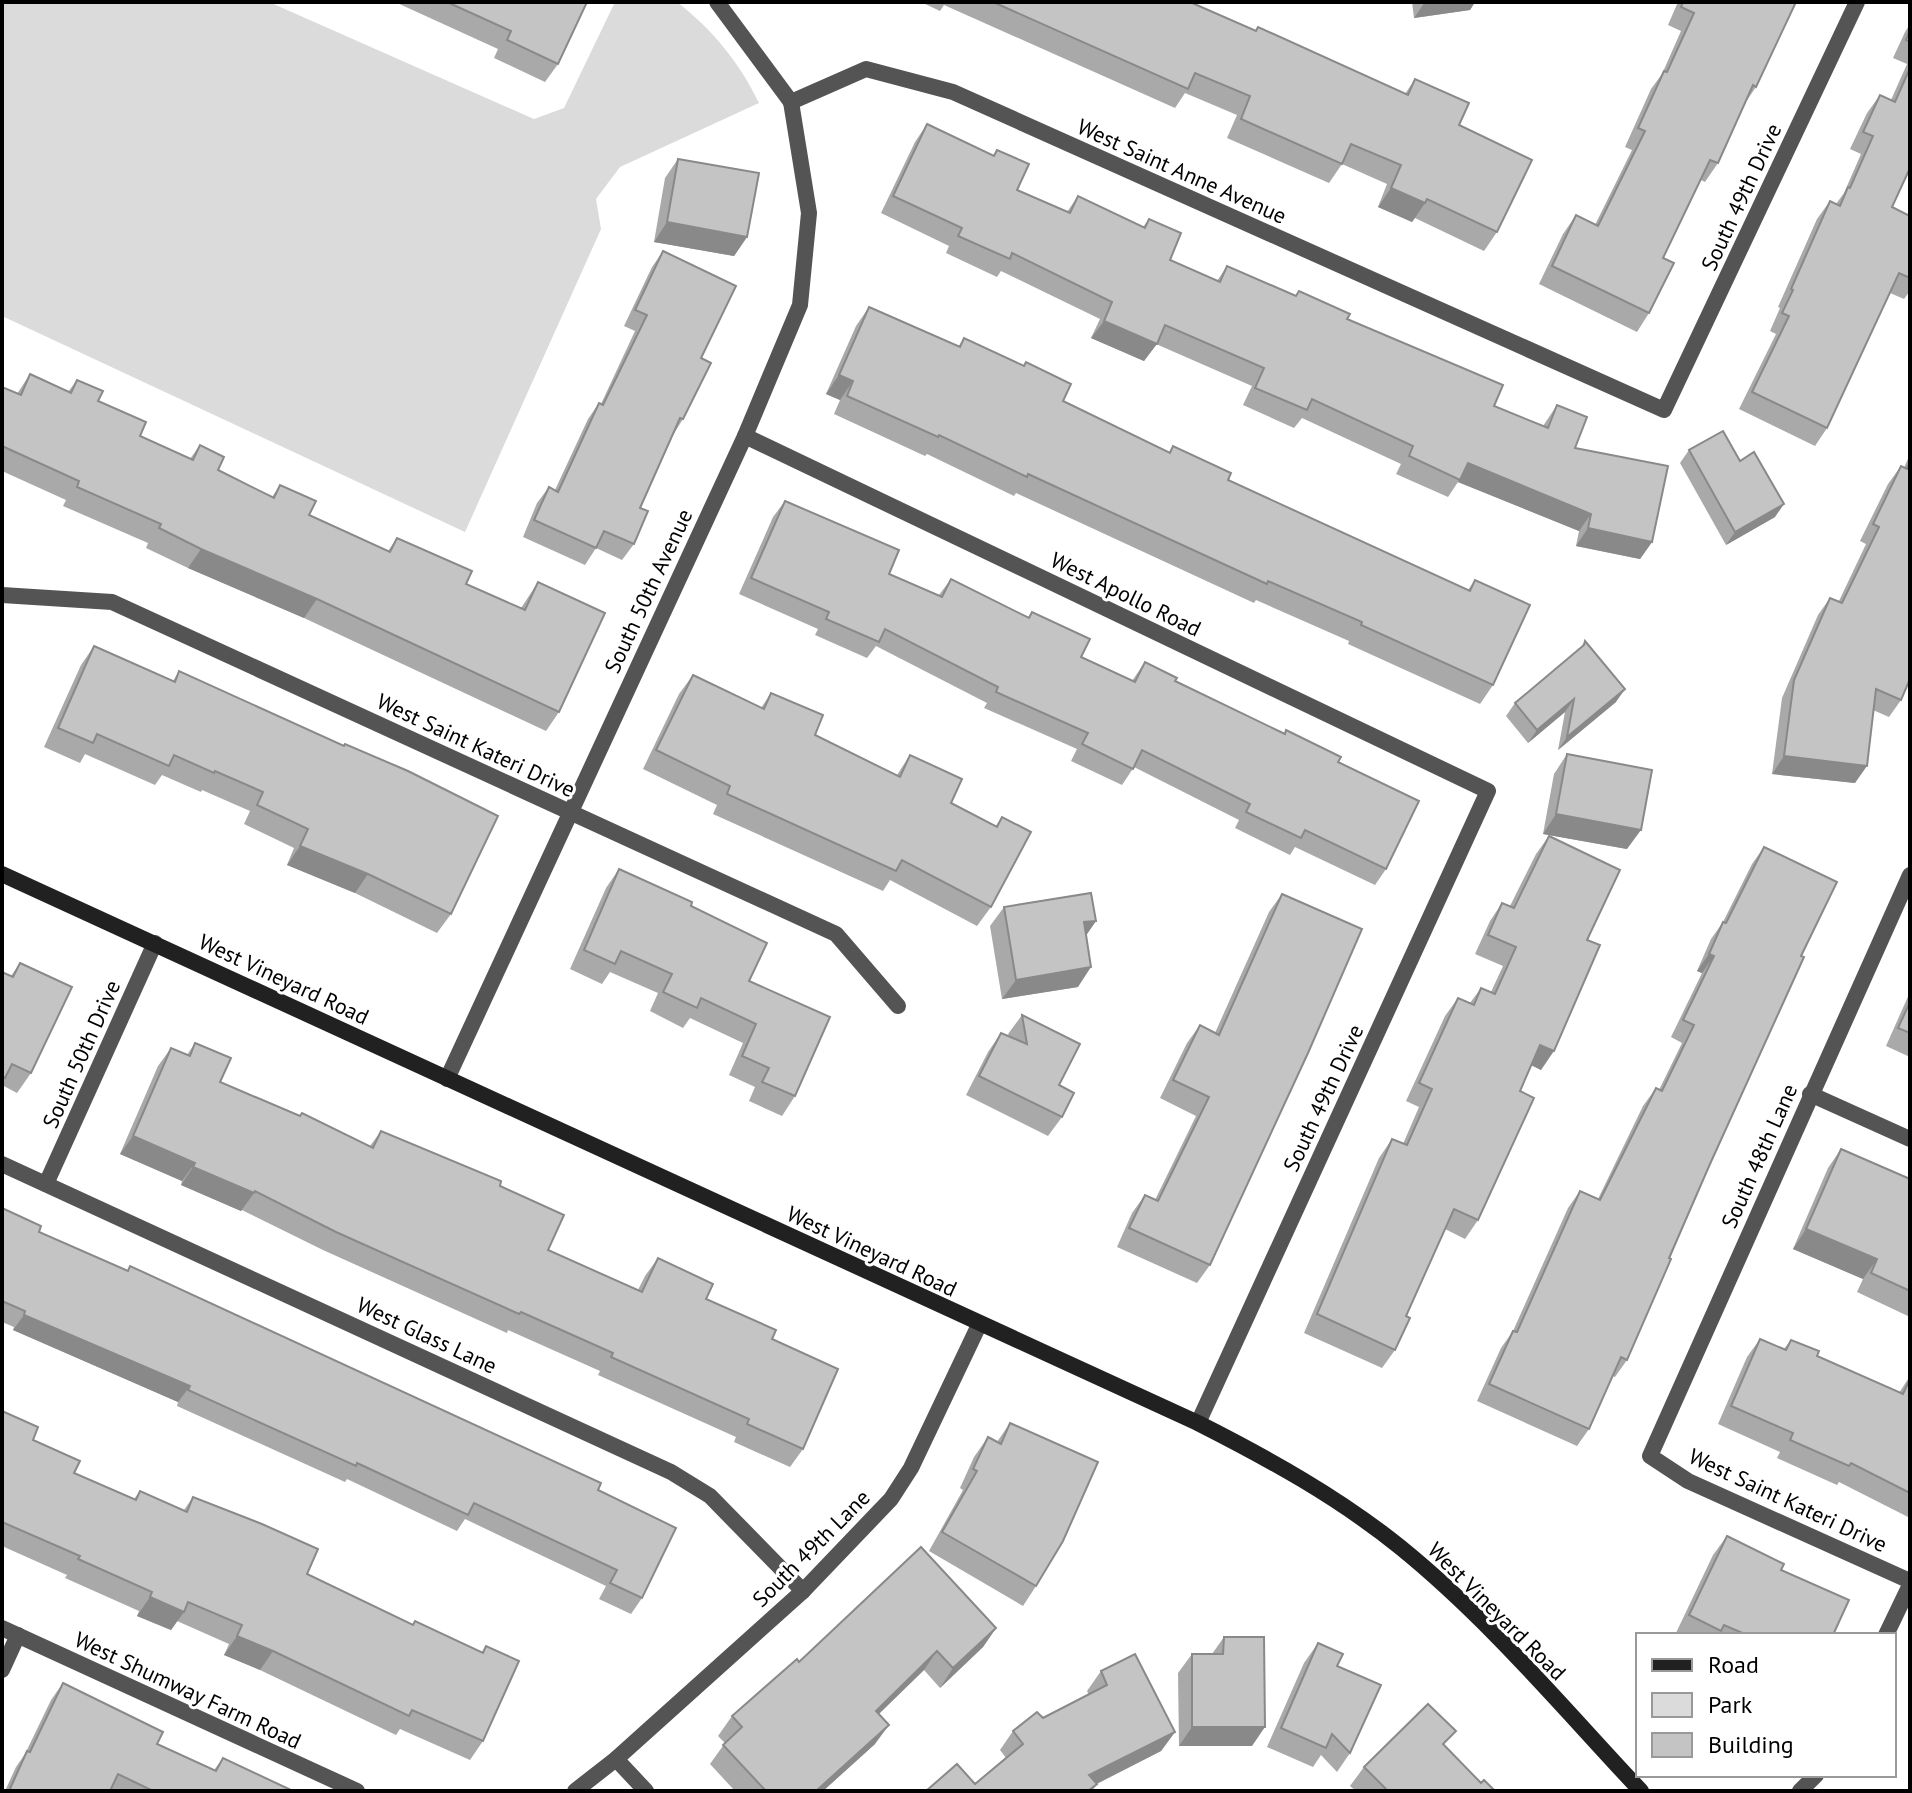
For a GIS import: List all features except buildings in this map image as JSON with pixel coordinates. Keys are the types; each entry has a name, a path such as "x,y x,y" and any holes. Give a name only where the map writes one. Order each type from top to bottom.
{"street":[{"path":"717,2 791,102"},
{"name":"South 49th Drive","path":"1664,410 1857,2"},
{"name":"West Saint Anne Avenue","path":"791,102 866,69 953,92 1664,410"},
{"name":"South 50th Avenue","path":"447,1079 745,436 800,305 809,213 791,102"},
{"name":"West Apollo Road","path":"745,436 1488,791"},
{"name":"West Saint Kateri Drive","path":"2,595 112,602 836,934 898,1006"},
{"name":"South 49th Drive","path":"1198,1423 1488,791"},
{"name":"West Vineyard Road","path":"2,874 1198,1423 1293,1472 1399,1546 1449,1589 1641,1791"},
{"name":"South 48th Lane","path":"1650,1456 1910,875"},
{"name":"South 50th Drive","path":"46,1184 155,943"},
{"path":"1810,1094 1910,1139"},
{"name":"West Glass Lane","path":"2,1164 671,1472 710,1496 803,1591"},
{"name":"South 49th Lane","path":"616,1759 803,1591 891,1499 911,1468 979,1325"},
{"name":"West Saint Kateri Drive","path":"1650,1456 1688,1481 1910,1583"},
{"path":"1887,1633 1910,1583"},
{"name":"West Shumway Farm Road","path":"2,1628 357,1791"},
{"path":"2,1670 18,1635"},
{"path":"575,1791 616,1759 646,1791"}],"green space":[{"path":"2,2 269,2 534,119 564,108 615,2 677,2 724,48 759,103 620,167 596,199 601,229 465,532 2,316"}]}
